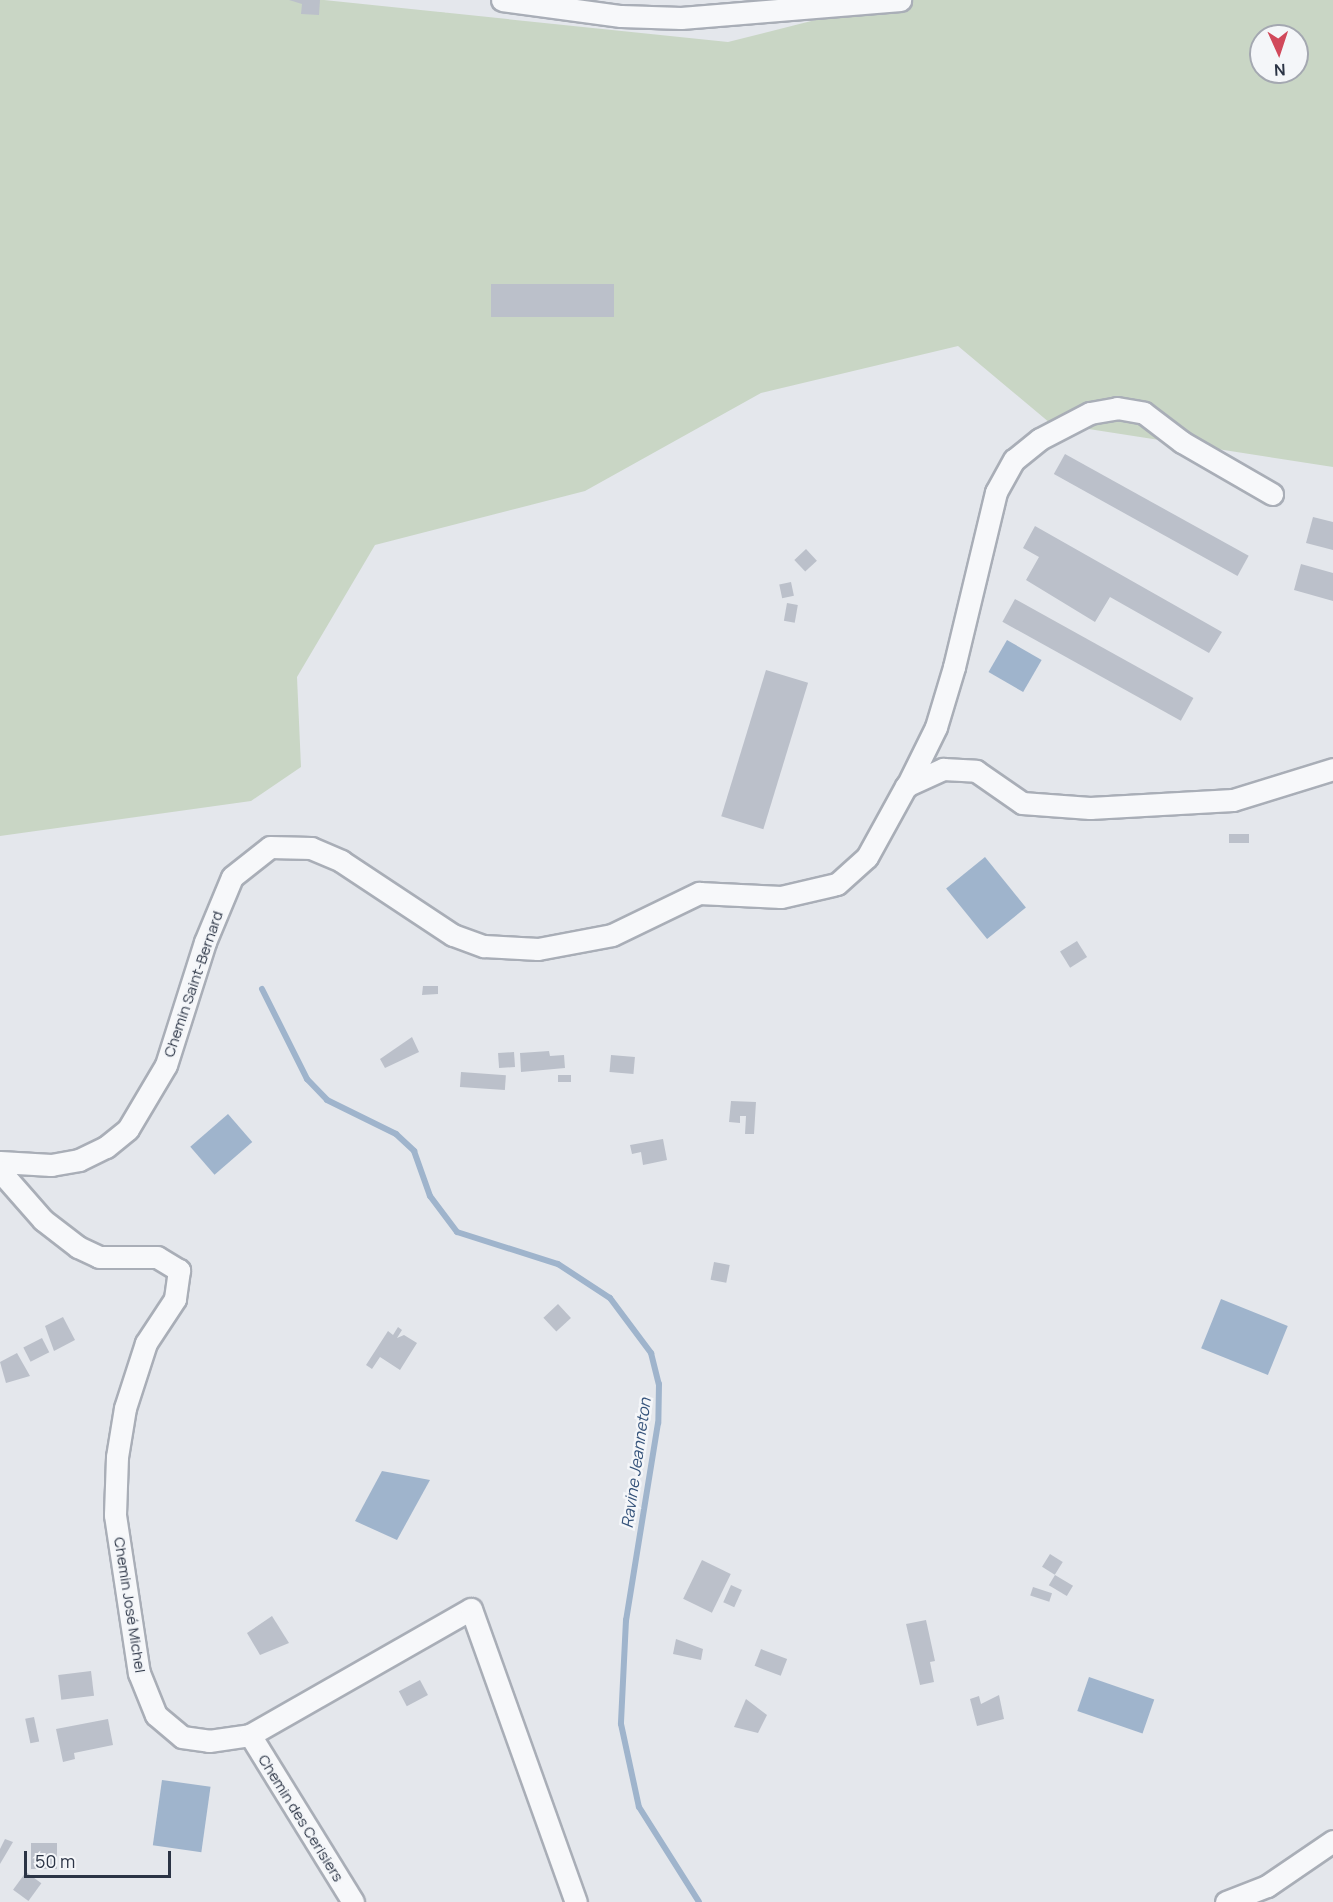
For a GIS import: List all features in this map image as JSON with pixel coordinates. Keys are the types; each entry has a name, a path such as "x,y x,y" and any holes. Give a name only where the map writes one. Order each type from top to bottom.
{"street":[{"path":"502,0 735,16 900,0"},
{"name":"Chemin Saint-Bernard","path":"0,1162 51,1165 79,1160 106,1147 128,1129 166,1065 205,942 232,877 270,847 311,848 341,861 453,936 484,946 560,947 612,935 699,893 781,897 837,884 867,857 906,786 945,697 996,492 1014,460 1040,439 1090,413 1117,408 1144,413 1182,442 1272,494"},
{"path":"906,786 926,774 962,767 976,771 1007,797 1029,805 1166,807 1233,800 1333,769"},
{"name":"Chemin José Michel","path":"0,1171 43,1220 78,1246 99,1257 157,1257 179,1270 181,1284 175,1299 146,1343 125,1408 117,1457 117,1526 139,1673 156,1715 182,1737 209,1741 250,1735 471,1609 576,1902"},
{"name":"Chemin des Cerisiers","path":"250,1735 353,1902"},
{"path":"1226,1902 1267,1886 1333,1841"}],"green space":[{"path":"0,0 324,0 728,42 894,0 1333,0 1333,467 1050,423 958,346 761,393 585,491 375,545 297,677 301,767 251,801 0,836"}],"water":[{"path":"1007,640 1042,660 1023,692 988,672"},
{"path":"985,857 1026,908 987,939 946,888"},
{"path":"228,1114 252,1142 215,1175 190,1147"},
{"path":"1221,1299 1288,1326 1268,1375 1201,1348"},
{"path":"382,1471 430,1480 397,1540 355,1521"},
{"path":"1089,1677 1154,1699 1143,1734 1077,1711"},
{"path":"162,1780 211,1787 201,1852 153,1845"}],"building":[{"path":"289,0 320,0 319,15 301,14 302,4"},
{"path":"491,284 614,284 614,317 491,317"},
{"path":"1065,454 1249,556 1238,576 1054,474"},
{"path":"1313,517 1333,522 1333,550 1306,543"},
{"path":"1035,526 1222,632 1209,653 1110,597 1095,622 1026,580 1039,557 1023,548"},
{"path":"806,549 817,561 805,572 794,560"},
{"path":"1301,564 1333,573 1333,601 1294,590"},
{"path":"791,582 794,596 782,598 779,584"},
{"path":"1015,599 1193,698 1181,721 1002,622"},
{"path":"787,603 798,605 795,623 784,621"},
{"path":"766,670 808,683 763,829 721,816"},
{"path":"1229,834 1249,834 1249,843 1229,843"},
{"path":"1077,941 1087,957 1070,968 1060,952"},
{"path":"423,986 438,986 438,994 422,995"},
{"path":"412,1037 419,1052 385,1068 380,1059"},
{"path":"549,1051 550,1056 564,1055 565,1068 521,1072 520,1053"},
{"path":"514,1052 515,1067 499,1068 498,1053"},
{"path":"611,1055 635,1057 633,1074 610,1072"},
{"path":"461,1072 506,1075 505,1090 460,1087"},
{"path":"558,1075 571,1075 571,1082 558,1082"},
{"path":"731,1101 756,1102 754,1134 745,1134 746,1116 740,1116 740,1123 729,1122"},
{"path":"663,1139 667,1160 643,1165 641,1152 632,1154 630,1145"},
{"path":"714,1262 730,1265 726,1283 711,1280"},
{"path":"558,1304 571,1318 556,1332 543,1318"},
{"path":"63,1317 75,1340 54,1351 45,1326"},
{"path":"398,1327 402,1330 397,1338 404,1335 417,1343 400,1370 380,1357 372,1369 366,1365 388,1331 393,1335"},
{"path":"42,1338 49,1352 31,1362 23,1348"},
{"path":"17,1353 30,1376 6,1383 0,1362"},
{"path":"1050,1554 1063,1562 1055,1575 1042,1567"},
{"path":"702,1560 731,1574 712,1613 683,1599"},
{"path":"1055,1575 1073,1586 1067,1596 1049,1585"},
{"path":"731,1585 742,1590 734,1607 723,1602"},
{"path":"1033,1587 1052,1593 1049,1602 1030,1596"},
{"path":"272,1616 289,1643 260,1655 247,1633"},
{"path":"926,1620 935,1661 930,1662 934,1682 920,1685 906,1624"},
{"path":"676,1639 703,1649 701,1660 673,1654"},
{"path":"761,1649 787,1659 781,1676 755,1666"},
{"path":"91,1671 94,1696 61,1700 58,1675"},
{"path":"420,1680 428,1695 407,1706 399,1691"},
{"path":"999,1695 1004,1719 977,1726 970,1699 979,1696 981,1704"},
{"path":"746,1699 767,1715 758,1733 734,1727"},
{"path":"34,1717 39,1741 30,1743 25,1719"},
{"path":"108,1719 113,1745 74,1753 75,1759 63,1762 56,1729"},
{"path":"5,1839 13,1842 0,1864 0,1849"},
{"path":"31,1843 57,1843 57,1869 31,1869"},
{"path":"26,1872 41,1883 28,1901 13,1890"}],"waterway":[{"name":"Ravine Jeanneton","path":"262,989 307,1079 327,1100 396,1134 414,1151 430,1196 457,1232 558,1264 610,1298 651,1353 659,1384 658,1423 626,1620 621,1724 639,1807 699,1902"}]}
